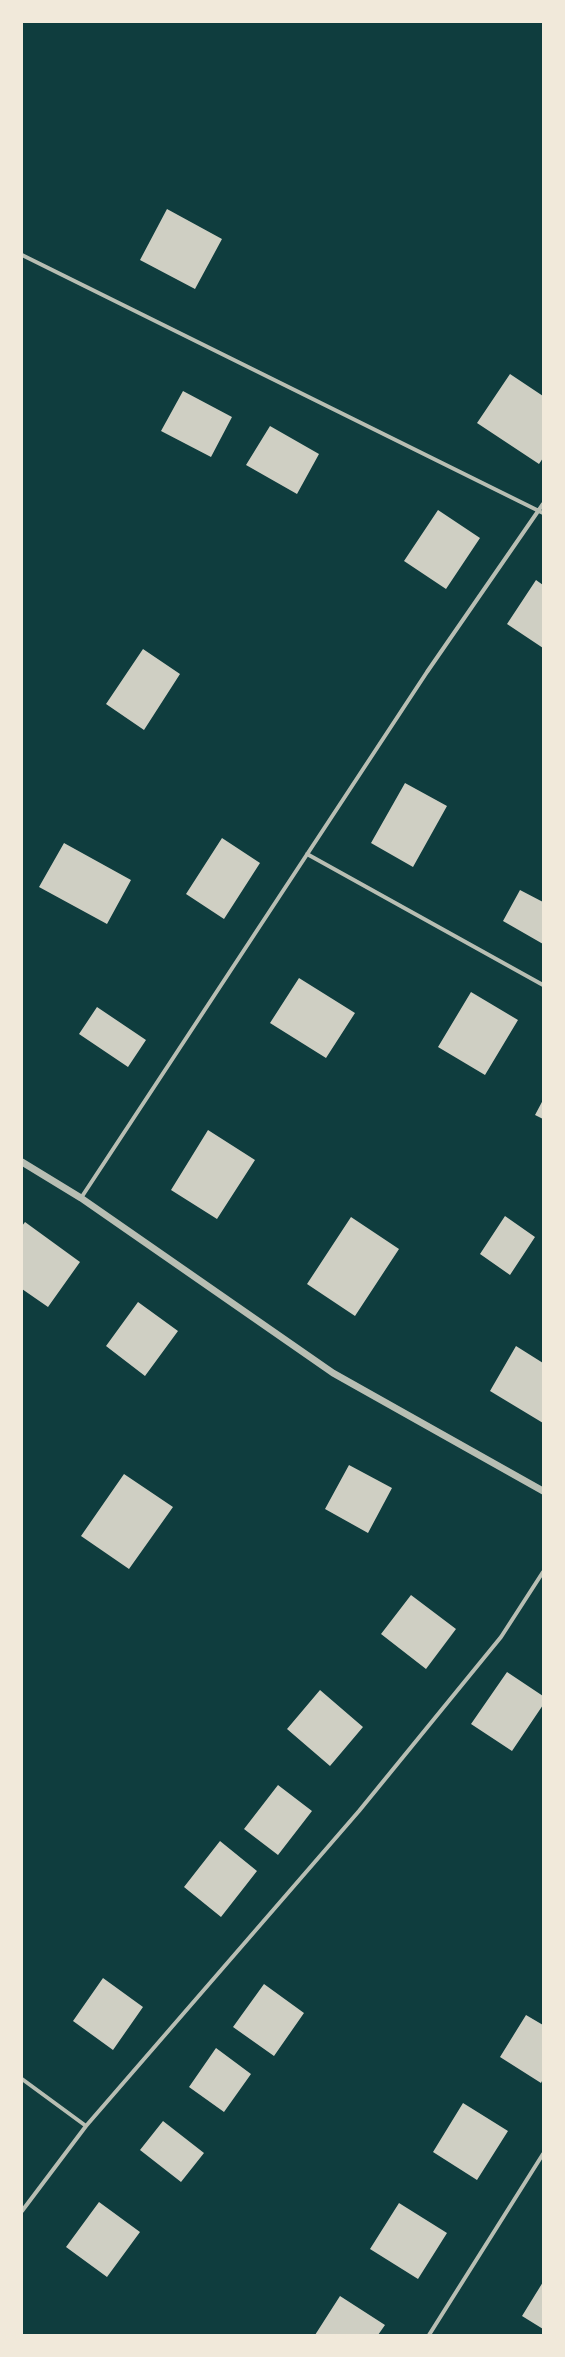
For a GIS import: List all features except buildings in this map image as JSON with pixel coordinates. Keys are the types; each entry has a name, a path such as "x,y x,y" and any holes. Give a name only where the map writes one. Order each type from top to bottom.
{"street":[{"path":"22,254 537,512 543,513"},
{"path":"81,1198 427,672 543,504"},
{"path":"307,854 543,985"},
{"path":"22,1162 81,1198 333,1374 543,1491"},
{"path":"22,2211 86,2126 359,1811 501,1636 543,1572"},
{"path":"22,2079 86,2126"},
{"path":"429,2335 543,2154"}]}
